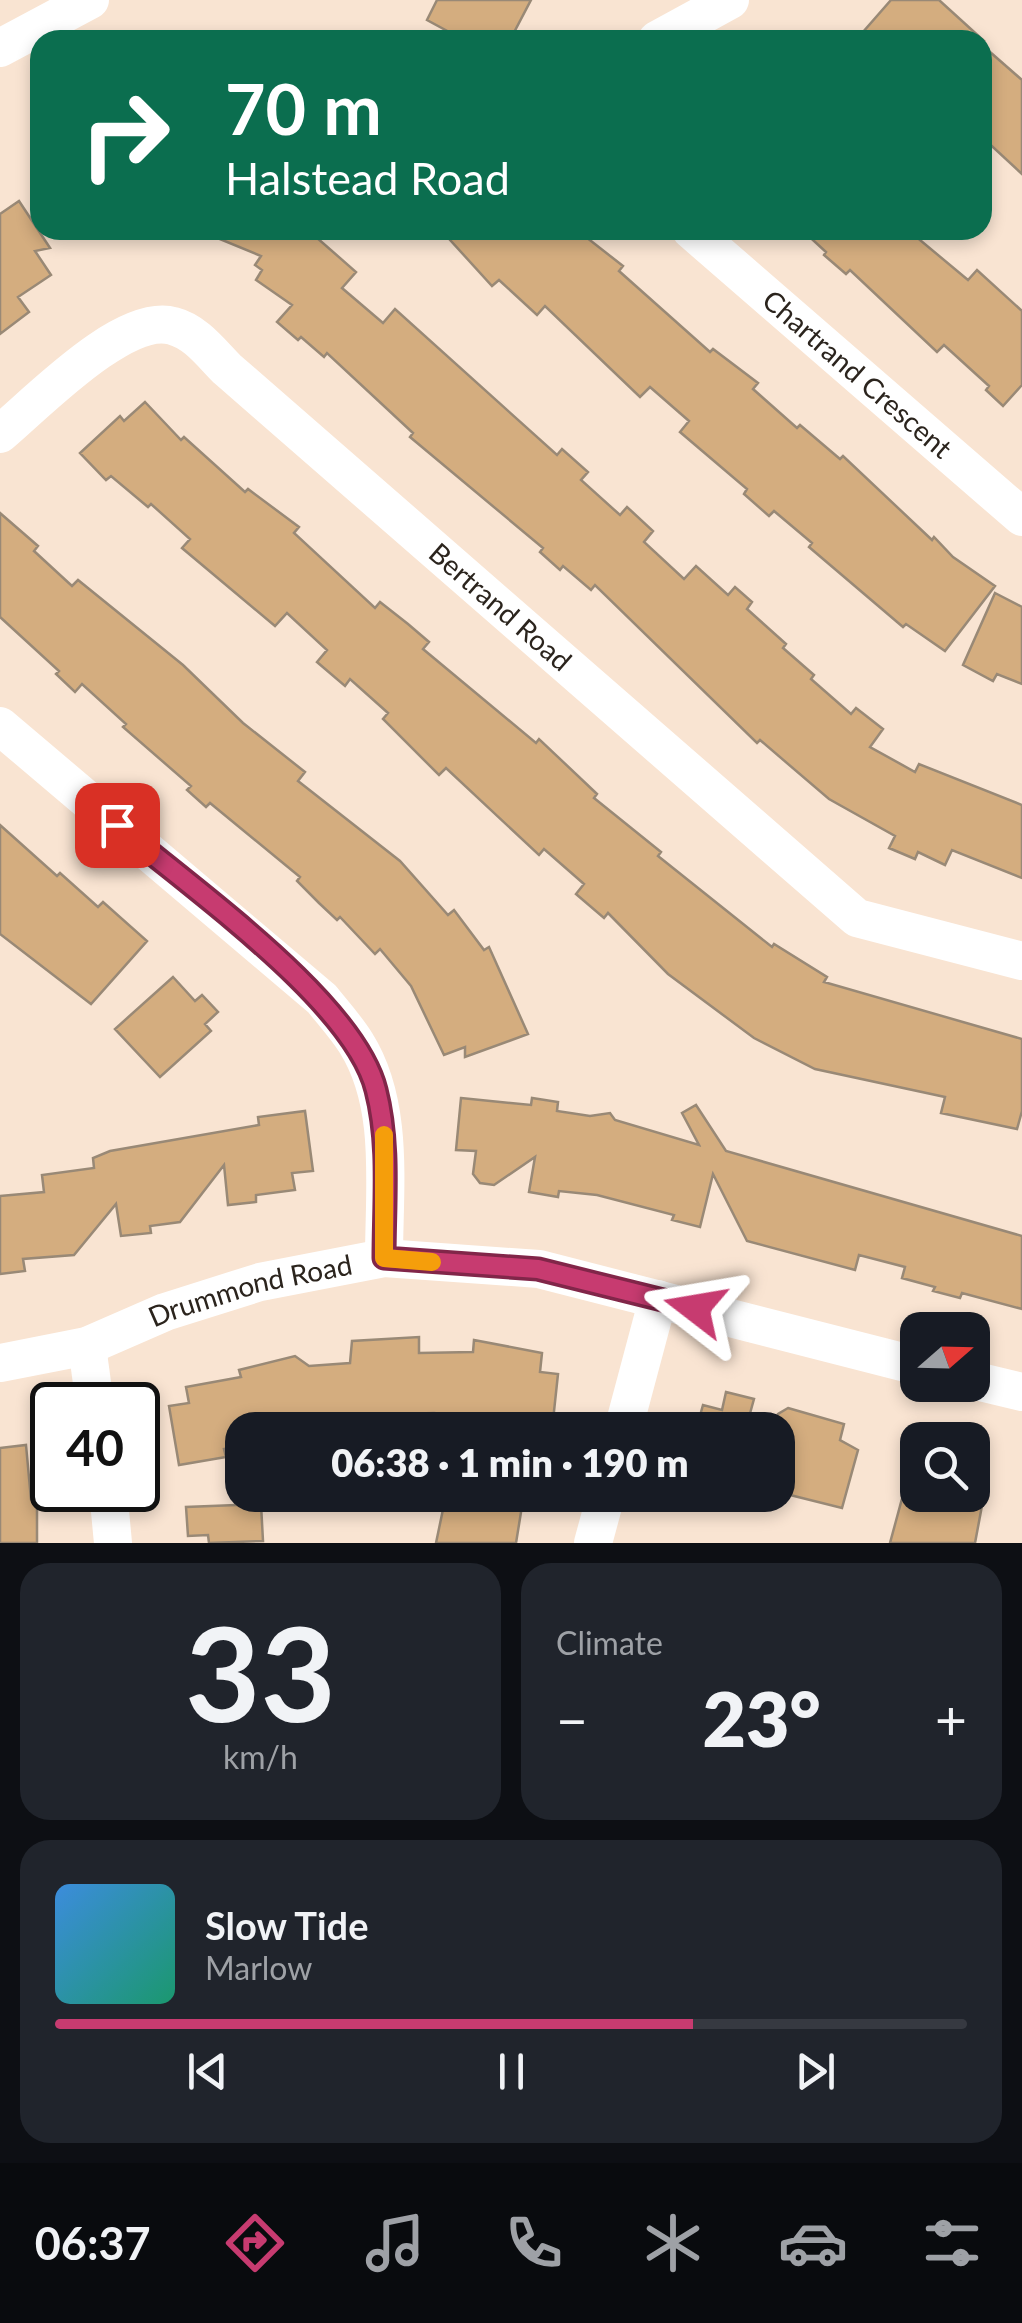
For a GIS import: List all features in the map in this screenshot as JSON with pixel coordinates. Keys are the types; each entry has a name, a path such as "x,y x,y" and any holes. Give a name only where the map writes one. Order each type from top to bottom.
{"street":[{"path":"7,32 90,0"},
{"path":"675,30 730,0"},
{"name":"Chartrand Crescent","path":"702,240 1022,518"},
{"name":"Bertrand Road","path":"0,434 98,352 133,330 154,324 174,326 196,337 256,395 857,918 1022,960"},
{"path":"0,726 322,999 356,1044 376,1088 384,1138 384,1258"},
{"name":"Drummond Road","path":"0,1363 87,1346 165,1312 260,1282 384,1258 538,1269 900,1361"},
{"path":"628,1412 658,1299"},
{"path":"87,1346 92,1382"},
{"path":"990,1384 1022,1392"},
{"path":"110,1512 113,1543"},
{"path":"593,1543 601,1512"}],"building":[{"path":"437,0 531,0 515,30 446,30 427,20"},
{"path":"891,0 939,0 972,30 865,30"},
{"path":"992,54 1022,80 1022,174 992,146"},
{"path":"19,201 30,218 30,240 45,240 50,248 35,251 51,275 18,297 29,312 0,334 0,214"},
{"path":"222,240 319,240 356,272 342,288 383,323 395,309 557,455 562,449 588,472 581,480 620,515 627,507 653,531 644,542 684,579 696,566 728,595 735,587 752,602 747,609 786,644 783,648 814,675 811,679 851,714 856,708 883,729 870,747 915,772 919,764 1022,805 1022,878 952,850 945,865 918,852 915,859 889,848 895,836 829,799 760,740 757,743 595,585 591,590 563,566 560,570 540,552 543,548 410,437 413,433 327,353 324,357 277,322 292,305 256,280 262,270 255,265 261,256"},
{"path":"450,240 590,240 623,266 619,271 710,352 713,349 758,383 753,389 797,428 800,425 840,459 843,456 932,540 934,537 953,557 995,586 945,651 906,624 903,627 809,547 812,543 774,511 769,516 744,494 747,489 680,432 689,421 650,387 640,397 545,306 537,315 499,280 492,286"},
{"path":"813,240 920,240 968,280 977,270 1022,311 1022,385 1003,406 986,390 989,386 944,345 937,352 850,270 846,274 824,255 826,252"},
{"path":"145,402 181,440 184,437 245,492 248,489 299,527 294,533 375,608 380,602 408,624 429,642 423,649 536,743 539,739 597,794 594,798 661,852 658,856 772,947 774,944 827,977 824,982 1022,1039 1022,1111 1017,1129 941,1113 945,1097 815,1069 754,1038 668,974 608,913 604,918 576,894 584,884 544,849 539,855 446,768 439,775 383,719 388,713 350,679 345,686 317,662 327,650 287,613 275,626 182,548 190,539 151,504 148,507 111,476 106,480 80,453 120,416 124,421"},
{"path":"0,513 38,546 34,551 72,586 78,580 305,772 298,781 400,861 448,915 454,910 484,950 489,947 528,1034 465,1057 465,1047 444,1055 411,986 380,949 375,954 340,917 337,920 297,881 300,877 210,803 206,807 187,790 191,786 123,727 126,724 82,684 75,692 56,674 59,671 0,617"},
{"path":"995,593 1022,607 1022,684 997,674 993,681 963,665"},
{"path":"0,825 57,876 60,873 98,907 103,902 147,941 91,1004 0,934"},
{"path":"173,977 195,1001 202,995 218,1012 205,1024 211,1031 160,1077 115,1029"},
{"path":"461,1098 531,1105 532,1098 558,1102 557,1111 590,1116 610,1113 615,1120 699,1145 682,1113 696,1105 726,1151 1022,1236 1022,1309 962,1293 960,1298 933,1291 935,1287 902,1278 905,1267 859,1255 855,1270 747,1241 713,1174 700,1227 672,1220 674,1215 597,1195 559,1191 558,1197 529,1192 535,1157 494,1185 480,1183 473,1174 476,1151 456,1150"},
{"path":"305,1111 313,1171 292,1173 295,1190 256,1195 256,1202 228,1205 224,1165 180,1222 150,1226 151,1233 121,1236 116,1204 74,1255 23,1259 25,1271 0,1274 0,1196 44,1192 42,1175 94,1168 93,1158 110,1151 259,1125 258,1117"},
{"path":"419,1337 419,1353 473,1352 474,1340 542,1353 540,1372 558,1374 554,1412 225,1412 225,1457 179,1465 169,1406 189,1403 186,1387 241,1377 239,1370 295,1356 309,1366 350,1363 352,1341"},
{"path":"726,1392 754,1399 750,1412 701,1412 703,1405 722,1410"},
{"path":"788,1408 844,1424 840,1440 858,1450 842,1508 795,1496 795,1412 781,1412"},
{"path":"26,1445 30,1512 37,1512 37,1543 0,1543 0,1448"},
{"path":"225,1505 225,1512 261,1512 263,1541 209,1543 208,1535 188,1536 186,1507"},
{"path":"900,1506 900,1512 981,1512 975,1543 890,1543"},
{"path":"442,1512 521,1512 516,1543 436,1543"}],"slow traffic":[{"path":"384,1135 384,1258 432,1262"}],"route":[{"path":"117,825 322,999 356,1044 376,1088 384,1138 384,1258 538,1269 695,1308"}]}
